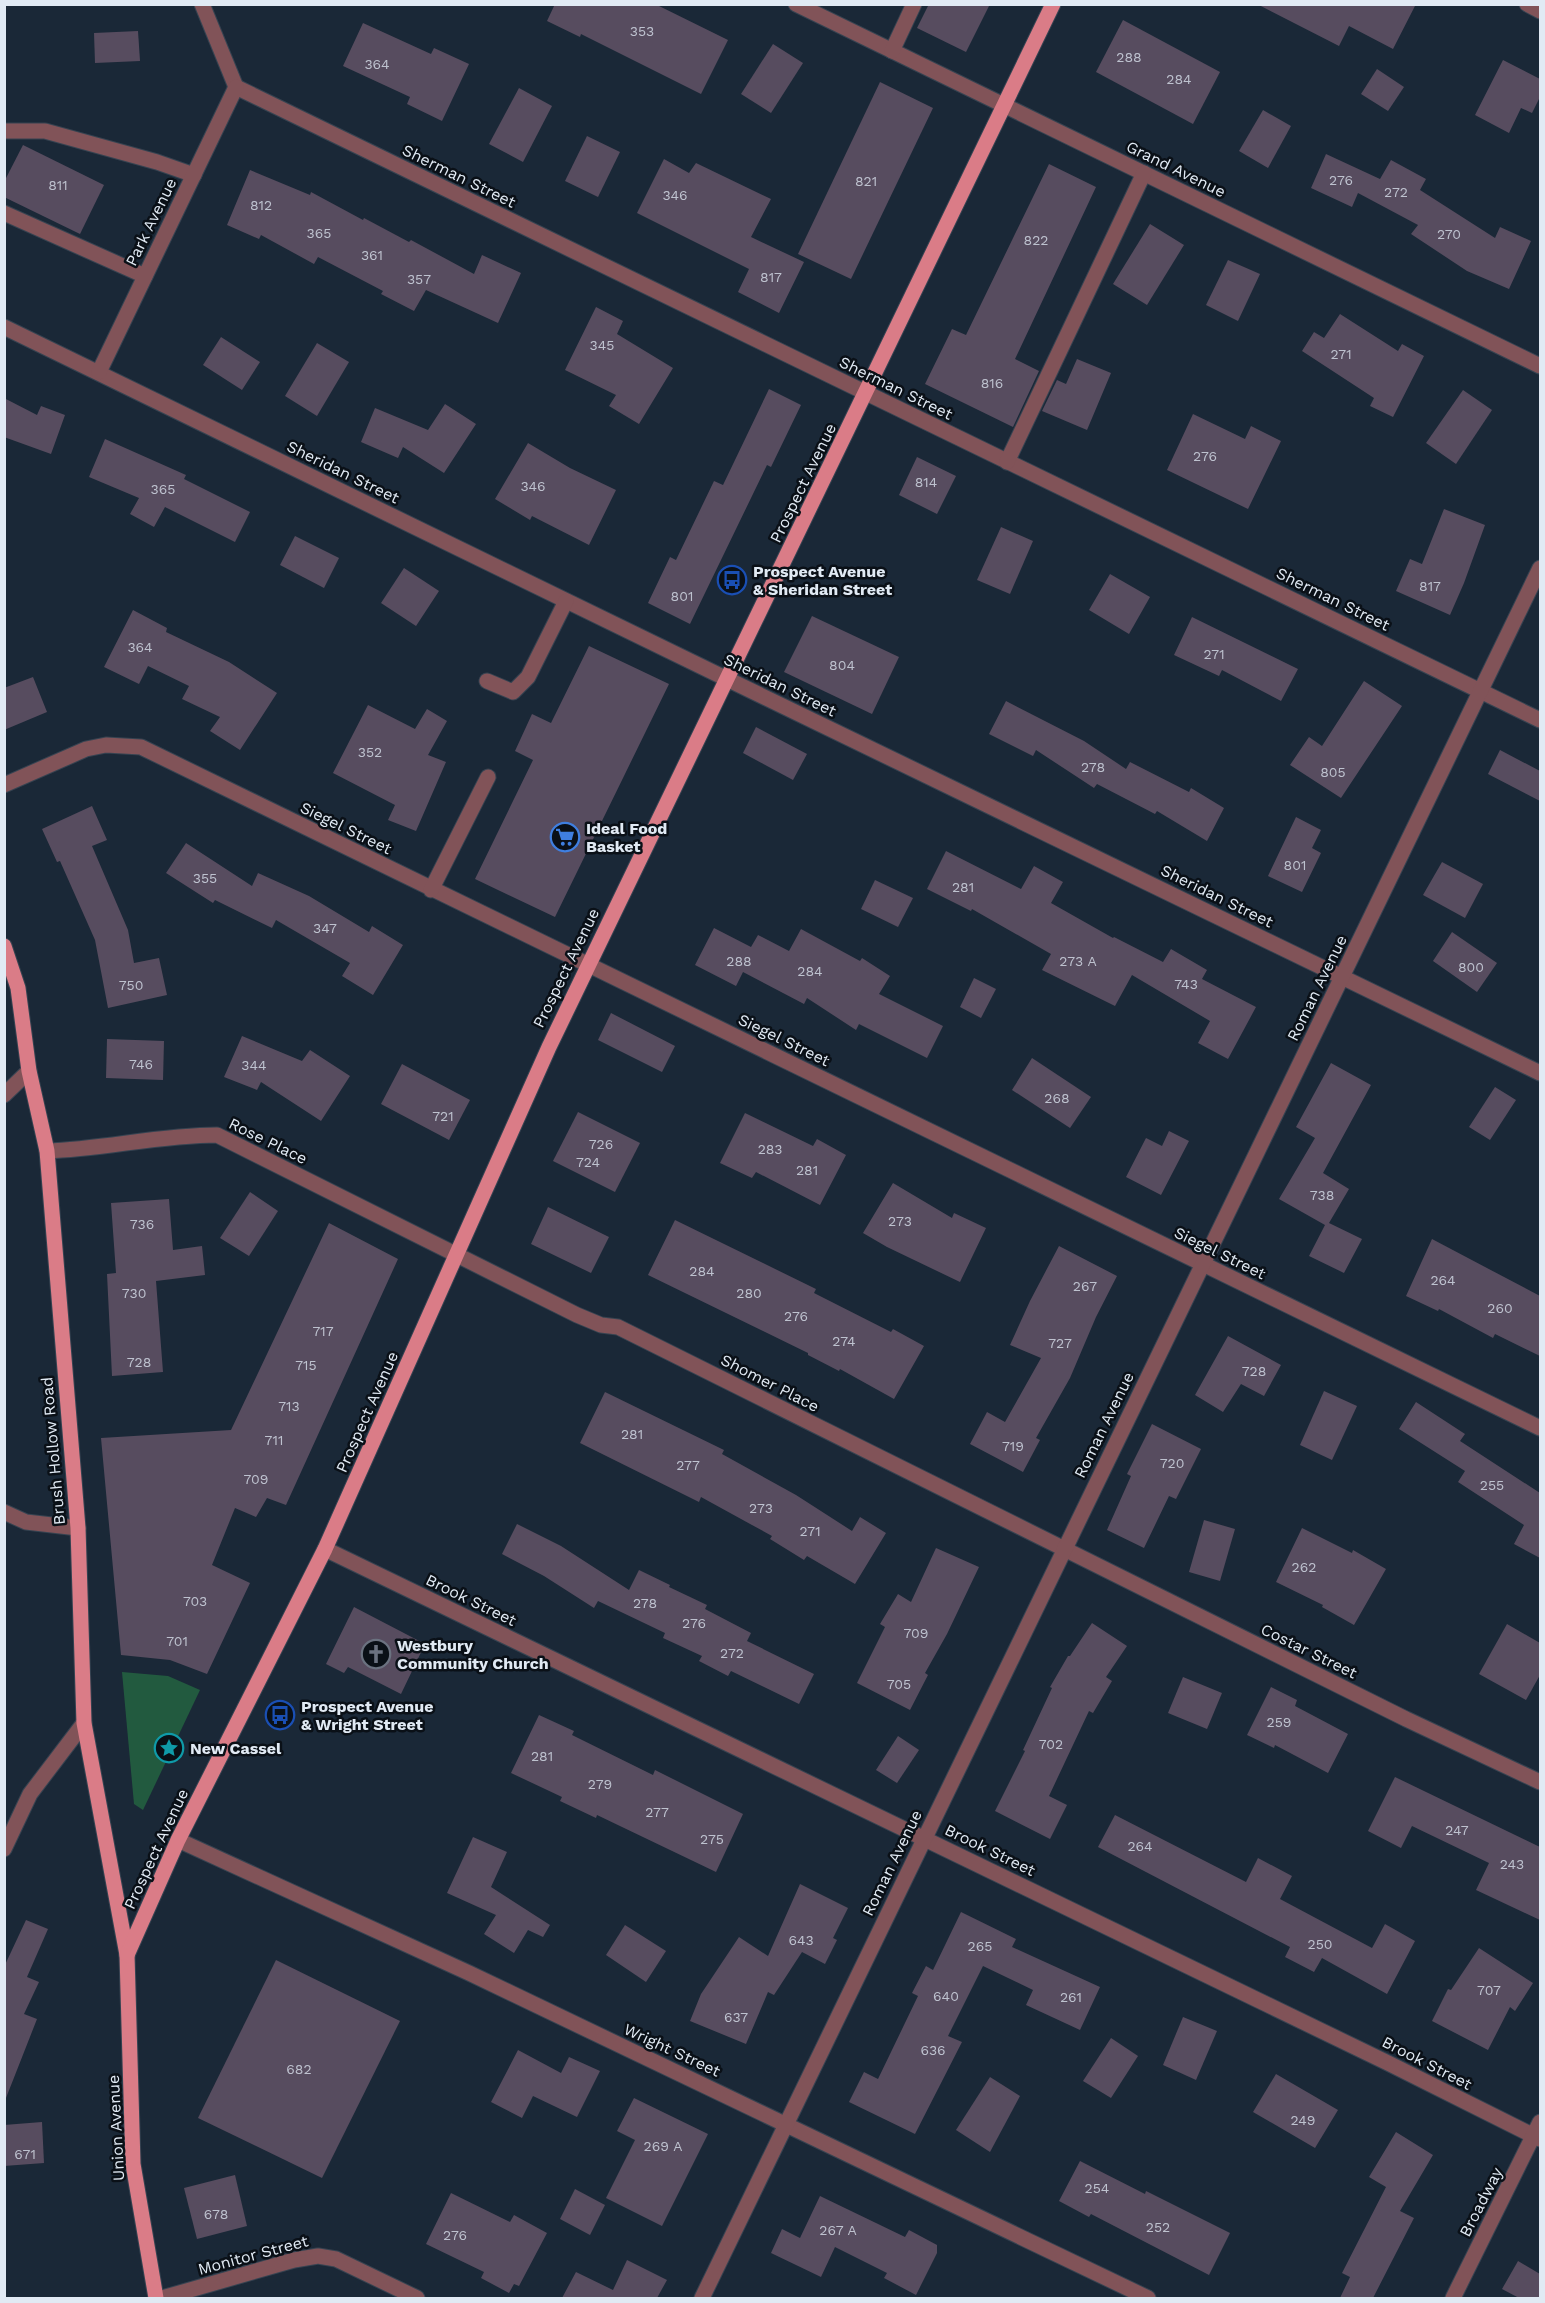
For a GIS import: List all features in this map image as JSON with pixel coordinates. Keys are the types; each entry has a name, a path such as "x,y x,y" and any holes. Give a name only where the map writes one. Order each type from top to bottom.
{"main road":[{"name":"Prospect Avenue","path":"127,1954 178,1840 325,1549 458,1256 549,1047 1053,4"},
{"name":"Brush Hollow Road","path":"4,946 18,988 29,1071 46,1150 78,1528 84,1723 127,1954"},
{"name":"Union Avenue","path":"127,1954 133,2164 156,2298"}],"street":[{"path":"202,4 236,87"},
{"name":"Grand Avenue","path":"796,4 1540,366"},
{"path":"892,51 914,4"},
{"path":"1527,4 1540,11"},
{"name":"Park Avenue","path":"99,372 236,87"},
{"name":"Sherman Street","path":"236,87 1540,720"},
{"path":"4,131 45,130 194,175"},
{"path":"1007,462 1144,173"},
{"path":"4,213 145,276"},
{"name":"Sheridan Street","path":"4,327 1540,1073"},
{"name":"Roman Avenue","path":"702,2298 1540,568"},
{"path":"487,681 513,692 528,677 566,601"},
{"name":"Siegel Street","path":"4,785 86,749 105,745 141,747 1540,1428"},
{"path":"431,890 488,777"},
{"path":"4,1095 29,1071"},
{"name":"Rose Place","path":"46,1150 83,1149 187,1135 217,1135 458,1256"},
{"name":"Shomer Place","path":"458,1256 577,1315 601,1325 618,1327 1064,1549"},
{"path":"4,1512 26,1522 78,1528"},
{"name":"Brook Street","path":"325,1549 1377,2057 1537,2138"},
{"name":"Costar Street","path":"1064,1549 1395,1714 1540,1782"},
{"path":"4,1849 30,1794 84,1723"},
{"name":"Wright Street","path":"178,1840 469,1973 1148,2298"},
{"name":"Broadway","path":"1453,2298 1537,2138 1540,2122"},
{"name":"Monitor Street","path":"162,2298 294,2260 318,2256 336,2259 417,2298"}],"green space":[{"path":"122,1672 168,1676 200,1690 143,1810 134,1804"}],"building":[{"path":"555,4 655,4 728,40 701,94 581,34 580,37 547,21"},
{"path":"929,4 990,4 966,52 917,28"},
{"path":"1257,4 1416,4 1393,49 1349,26 1339,46"},
{"path":"1123,20 1220,72 1193,124 1096,72"},
{"path":"363,23 431,54 434,48 469,64 442,121 407,104 410,97 343,66"},
{"path":"138,31 140,61 95,63 94,33"},
{"path":"773,44 803,63 771,113 741,94"},
{"path":"1503,60 1540,79 1540,97 1532,113 1521,108 1509,133 1475,115"},
{"path":"1377,69 1404,87 1388,111 1361,94"},
{"path":"880,82 933,108 851,279 798,254"},
{"path":"519,88 552,106 523,162 489,144"},
{"path":"1263,110 1291,126 1268,168 1239,151"},
{"path":"587,136 620,152 598,197 565,181"},
{"path":"23,145 104,185 80,234 4,197 4,182"},
{"path":"1326,154 1380,179 1391,160 1426,179 1420,190 1495,238 1500,227 1531,241 1509,289 1467,271 1411,234 1418,225 1358,193 1352,207 1311,188"},
{"path":"664,159 689,173 696,163 771,199 751,237 804,262 779,313 738,292 749,269 637,213"},
{"path":"1049,164 1096,187 1015,359 1039,371 1013,427 925,384 952,329 966,335"},
{"path":"250,170 310,195 311,192 363,220 364,218 409,242 411,240 474,274 482,255 521,273 498,323 426,290 414,311 381,294 383,291 318,257 314,264 261,235 259,239 227,225"},
{"path":"1150,224 1184,245 1147,305 1113,284"},
{"path":"1228,260 1260,274 1238,321 1206,305"},
{"path":"596,307 623,321 617,334 673,368 639,424 609,406 616,395 565,370"},
{"path":"1340,314 1398,351 1402,344 1424,356 1393,417 1370,406 1374,398 1302,351 1314,332 1324,338"},
{"path":"221,337 260,362 242,390 203,365"},
{"path":"317,343 349,362 317,416 285,396"},
{"path":"1077,359 1111,373 1087,430 1042,411 1057,380 1066,384"},
{"path":"769,389 801,405 771,467 767,465 690,624 648,603 670,557 676,560 714,481 723,485"},
{"path":"1463,390 1492,410 1456,464 1426,443"},
{"path":"4,398 37,415 41,406 65,415 51,454 4,437"},
{"path":"445,404 476,424 444,473 403,447 398,458 361,442 375,408 428,430"},
{"path":"1193,414 1245,439 1251,426 1281,441 1248,509 1167,470"},
{"path":"105,439 186,475 184,479 250,512 235,542 165,507 154,527 130,514 139,498 89,477"},
{"path":"528,443 570,468 616,490 589,545 532,516 530,520 495,499"},
{"path":"917,457 956,476 937,514 899,495"},
{"path":"1444,509 1485,525 1450,615 1396,591 1410,559 1422,564"},
{"path":"1001,527 1033,541 1010,594 977,580"},
{"path":"295,536 339,558 324,588 280,565"},
{"path":"404,568 439,591 416,626 381,603"},
{"path":"1110,574 1150,597 1129,634 1089,610"},
{"path":"133,610 167,628 166,632 229,662 277,693 240,750 210,731 220,717 182,699 189,686 148,666 139,684 104,667"},
{"path":"812,616 899,657 872,714 784,672"},
{"path":"1192,617 1298,669 1281,701 1222,670 1219,676 1174,655"},
{"path":"589,646 669,684 555,917 475,879 533,760 515,751 532,714 551,723"},
{"path":"33,677 47,712 4,730 4,688"},
{"path":"1364,681 1402,706 1341,798 1290,765 1309,737 1322,746"},
{"path":"1006,701 1084,741 1126,769 1130,762 1189,792 1191,788 1224,808 1207,841 1157,811 1155,814 1097,784 1094,788 1036,750 1033,756 989,734"},
{"path":"368,705 415,729 427,709 447,721 428,755 446,762 416,831 388,820 395,805 333,773"},
{"path":"756,727 807,754 793,780 743,753"},
{"path":"1500,750 1540,771 1540,801 1488,774"},
{"path":"92,806 107,840 92,846 128,930 134,963 159,958 167,995 108,1008 95,940 60,861 57,862 42,829"},
{"path":"1296,817 1321,830 1312,848 1321,853 1302,892 1268,876"},
{"path":"186,843 252,886 258,873 309,896 369,932 372,926 403,945 373,995 342,976 350,963 276,920 272,928 215,900 213,903 166,873"},
{"path":"946,851 1021,889 1034,866 1063,882 1051,903 1113,938 1163,962 1171,949 1207,970 1202,979 1256,1007 1228,1059 1198,1043 1210,1021 1132,975 1115,1006 1042,970 1051,954 972,909 971,911 927,889"},
{"path":"1442,862 1483,884 1465,918 1423,895"},
{"path":"875,880 913,898 898,927 861,909"},
{"path":"714,928 751,947 758,935 789,951 801,929 860,961 862,958 890,976 879,994 943,1026 927,1058 859,1024 856,1030 807,998 804,1004 743,972 736,986 695,965"},
{"path":"1452,932 1497,963 1477,992 1433,961"},
{"path":"974,978 996,989 981,1018 960,1007"},
{"path":"611,1013 675,1046 662,1072 598,1040"},
{"path":"242,1036 302,1061 310,1050 350,1076 321,1121 261,1082 257,1090 224,1077"},
{"path":"107,1039 164,1041 163,1080 106,1078"},
{"path":"1032,1058 1091,1097 1070,1128 1012,1090"},
{"path":"1331,1063 1371,1085 1323,1173 1349,1189 1329,1223 1362,1239 1344,1273 1309,1256 1325,1225 1279,1199 1315,1138 1296,1127"},
{"path":"402,1064 470,1100 449,1140 381,1104"},
{"path":"1495,1087 1516,1100 1490,1140 1469,1127"},
{"path":"578,1112 640,1143 615,1192 553,1161"},
{"path":"745,1113 813,1146 817,1139 846,1155 820,1205 756,1172 752,1178 720,1163"},
{"path":"1169,1131 1189,1141 1161,1195 1126,1177 1146,1138 1162,1146"},
{"path":"893,1183 952,1218 954,1213 986,1228 960,1282 863,1233"},
{"path":"250,1192 278,1211 249,1256 220,1238"},
{"path":"169,1199 173,1250 202,1246 205,1275 156,1281 163,1372 112,1376 107,1274 116,1273 111,1203"},
{"path":"548,1207 609,1237 591,1273 531,1244"},
{"path":"675,1220 816,1289 814,1293 891,1332 893,1329 924,1346 894,1399 840,1369 839,1371 808,1353 648,1275"},
{"path":"329,1223 398,1259 286,1505 267,1498 256,1517 235,1508 212,1565 250,1583 207,1674 170,1660 121,1655 101,1438 231,1430"},
{"path":"1432,1239 1540,1296 1540,1356 1495,1334 1493,1338 1439,1309 1438,1311 1406,1296"},
{"path":"1059,1246 1117,1276 1096,1317 1070,1378 1036,1438 1040,1440 1023,1472 970,1444 987,1412 1005,1422 1041,1358 1010,1345"},
{"path":"1228,1336 1281,1365 1264,1396 1241,1384 1223,1412 1195,1395"},
{"path":"1324,1391 1357,1406 1332,1460 1300,1445"},
{"path":"605,1392 724,1450 722,1454 796,1495 852,1531 860,1517 886,1533 855,1584 807,1556 804,1560 770,1539 772,1536 701,1497 699,1502 580,1443"},
{"path":"1416,1402 1465,1434 1460,1441 1540,1493 1540,1558 1514,1544 1524,1525 1458,1482 1465,1471 1399,1429"},
{"path":"1152,1424 1201,1449 1176,1499 1169,1496 1144,1548 1107,1530 1131,1476 1127,1474"},
{"path":"1204,1520 1235,1529 1220,1581 1189,1572"},
{"path":"517,1524 561,1546 629,1590 639,1570 707,1605 705,1609 751,1633 747,1641 814,1674 799,1704 731,1671 728,1676 699,1661 702,1656 663,1638 665,1633 598,1601 594,1608 544,1576 502,1554"},
{"path":"1302,1528 1352,1553 1353,1550 1386,1569 1354,1625 1322,1607 1323,1605 1276,1582"},
{"path":"936,1548 979,1567 947,1634 925,1673 928,1675 910,1710 857,1683 885,1627 880,1624 898,1594 911,1602"},
{"name":"Westbury Community Church","path":"354,1607 425,1644 401,1694 348,1667 344,1673 326,1664"},
{"path":"1092,1623 1127,1646 1106,1677 1112,1681 1093,1713 1089,1711 1049,1796 1067,1805 1050,1839 995,1811 1025,1751 1023,1750 1052,1688 1050,1687 1068,1656"},
{"path":"1507,1624 1540,1643 1540,1675 1526,1700 1479,1674"},
{"path":"1183,1677 1222,1693 1207,1729 1168,1713"},
{"path":"1271,1687 1297,1700 1295,1706 1348,1734 1328,1773 1275,1745 1274,1748 1247,1735"},
{"path":"539,1715 574,1731 572,1735 653,1775 655,1770 743,1814 716,1872 597,1815 596,1818 560,1801 562,1797 511,1773"},
{"path":"898,1736 919,1750 897,1783 876,1770"},
{"path":"1395,1777 1540,1847 1540,1920 1476,1890 1489,1863 1412,1826 1401,1848 1368,1831"},
{"path":"1115,1815 1246,1882 1258,1858 1292,1876 1280,1899 1372,1948 1385,1924 1415,1941 1387,1994 1322,1958 1314,1972 1285,1957 1290,1947 1098,1847"},
{"path":"473,1837 507,1852 491,1887 550,1925 543,1937 528,1930 514,1953 484,1934 496,1915 447,1893"},
{"path":"800,1884 848,1908 833,1938 837,1940 825,1964 802,1952 774,1995 768,1992 746,2044 690,2021 701,1994 739,1937 768,1956"},
{"path":"961,1912 1016,1939 1012,1947 1100,1987 1080,2030 1026,2005 1033,1990 983,1966 948,2036 962,2042 915,2134 849,2102 864,2072 878,2079 918,1996 912,1993 926,1966 933,1970"},
{"path":"26,1920 48,1929 27,1977 39,1982 24,2014 37,2019 6,2098 4,1967"},
{"path":"625,1925 666,1951 646,1982 606,1955"},
{"path":"1479,1948 1533,1983 1515,2011 1510,2007 1488,2050 1432,2021 1448,1989 1451,1990"},
{"path":"276,1960 400,2021 322,2178 198,2118"},
{"path":"1183,2017 1217,2031 1196,2080 1163,2065"},
{"path":"1111,2038 1138,2056 1111,2098 1083,2081"},
{"path":"518,2050 561,2073 569,2057 600,2071 577,2117 533,2096 522,2118 491,2102"},
{"path":"1276,2074 1338,2110 1315,2148 1253,2112"},
{"path":"990,2077 1020,2096 990,2152 956,2130"},
{"path":"634,2098 708,2134 662,2226 606,2198 635,2140 617,2131"},
{"path":"42,2122 44,2163 4,2166 4,2125"},
{"path":"1396,2132 1433,2155 1400,2211 1414,2218 1373,2298 1340,2298 1350,2277 1342,2273 1386,2187 1369,2177"},
{"path":"1080,2161 1230,2233 1209,2275 1091,2214 1089,2217 1059,2201"},
{"path":"235,2175 247,2226 197,2239 184,2188"},
{"path":"575,2189 605,2205 590,2235 560,2219"},
{"path":"451,2193 510,2222 514,2215 547,2233 519,2286 514,2284 509,2293 481,2278 484,2272 426,2244"},
{"path":"820,2196 905,2237 909,2230 937,2245 937,2253 916,2295 884,2278 887,2273 835,2247 821,2277 771,2253 782,2229 800,2238"},
{"path":"627,2260 667,2280 657,2298 562,2298 576,2272 613,2290"},
{"path":"1518,2261 1540,2274 1540,2298 1519,2298 1502,2289"}],"place":[{"name":"Prospect Avenue & Sheridan Street","path":"732,580"},
{"name":"Ideal Food Basket","path":"565,837"},
{"name":"Westbury Community Church","path":"376,1654"},
{"name":"Prospect Avenue & Wright Street","path":"280,1715"},
{"name":"New Cassel","path":"169,1748"}]}
